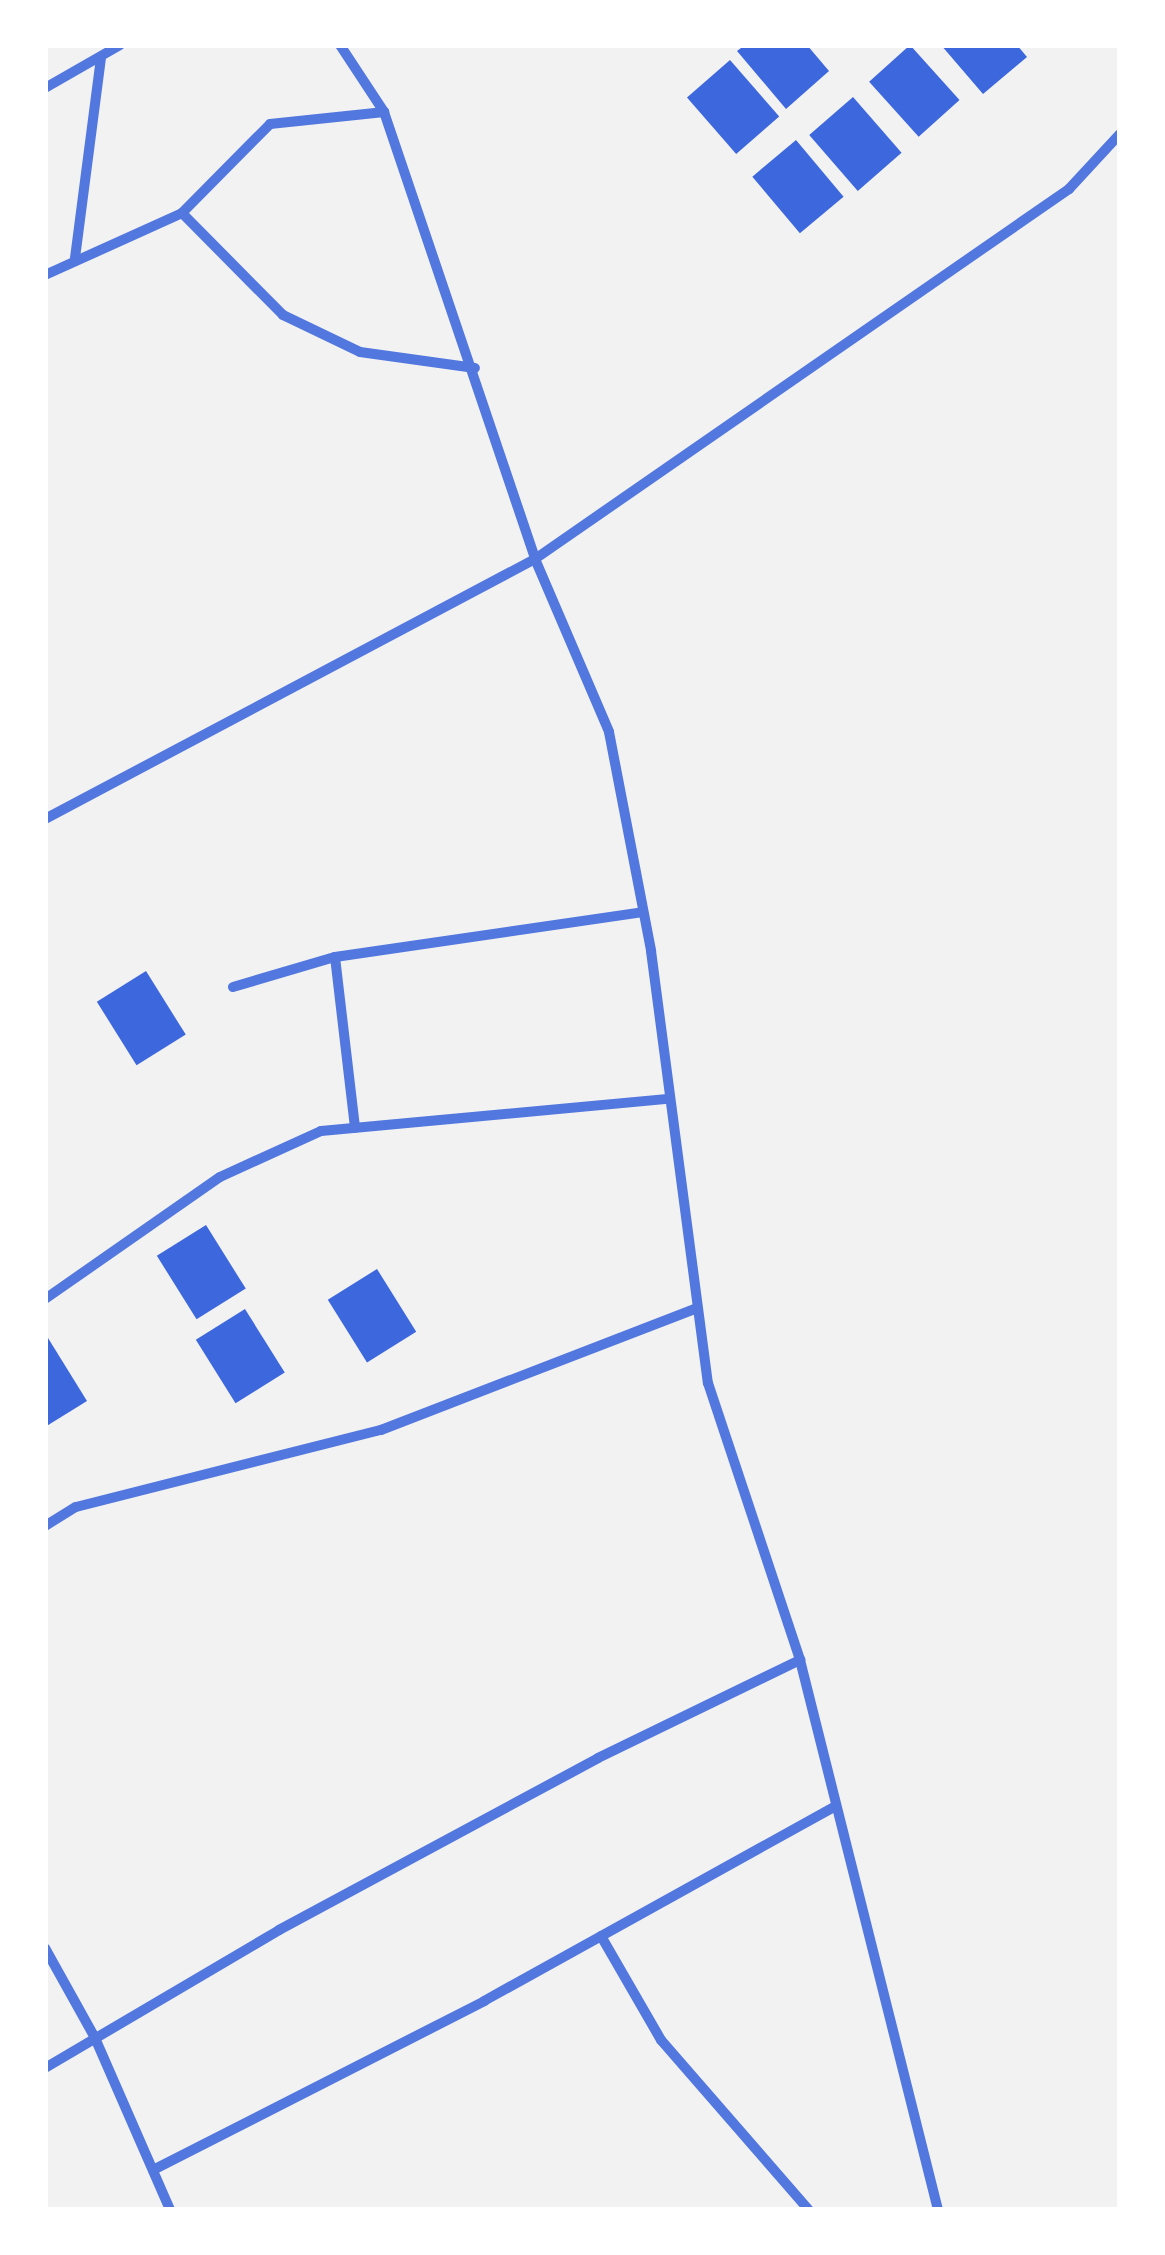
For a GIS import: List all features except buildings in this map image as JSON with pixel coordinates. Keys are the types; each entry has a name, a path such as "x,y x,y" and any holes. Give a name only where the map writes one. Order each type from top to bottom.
{"street":[{"path":"45,88 120,45"},
{"path":"340,45 384,112 475,368 535,559 608,732 643,912 708,1383 800,1660 938,2210"},
{"path":"74,258 101,58"},
{"path":"45,275 74,258 182,213 270,124 384,112"},
{"path":"45,819 535,559 1069,189 1120,134"},
{"path":"182,213 284,315 360,352 475,368"},
{"path":"233,988 335,956 643,912"},
{"path":"335,956 355,1128"},
{"path":"45,1299 220,1177 322,1131 668,1099"},
{"path":"45,1526 76,1506 381,1430 697,1308"},
{"path":"45,2068 598,1758 800,1660"},
{"path":"153,2170 601,1936 836,1806"},
{"path":"601,1936 660,2040 809,2210"},
{"path":"45,1948 95,2038 170,2210"}]}
